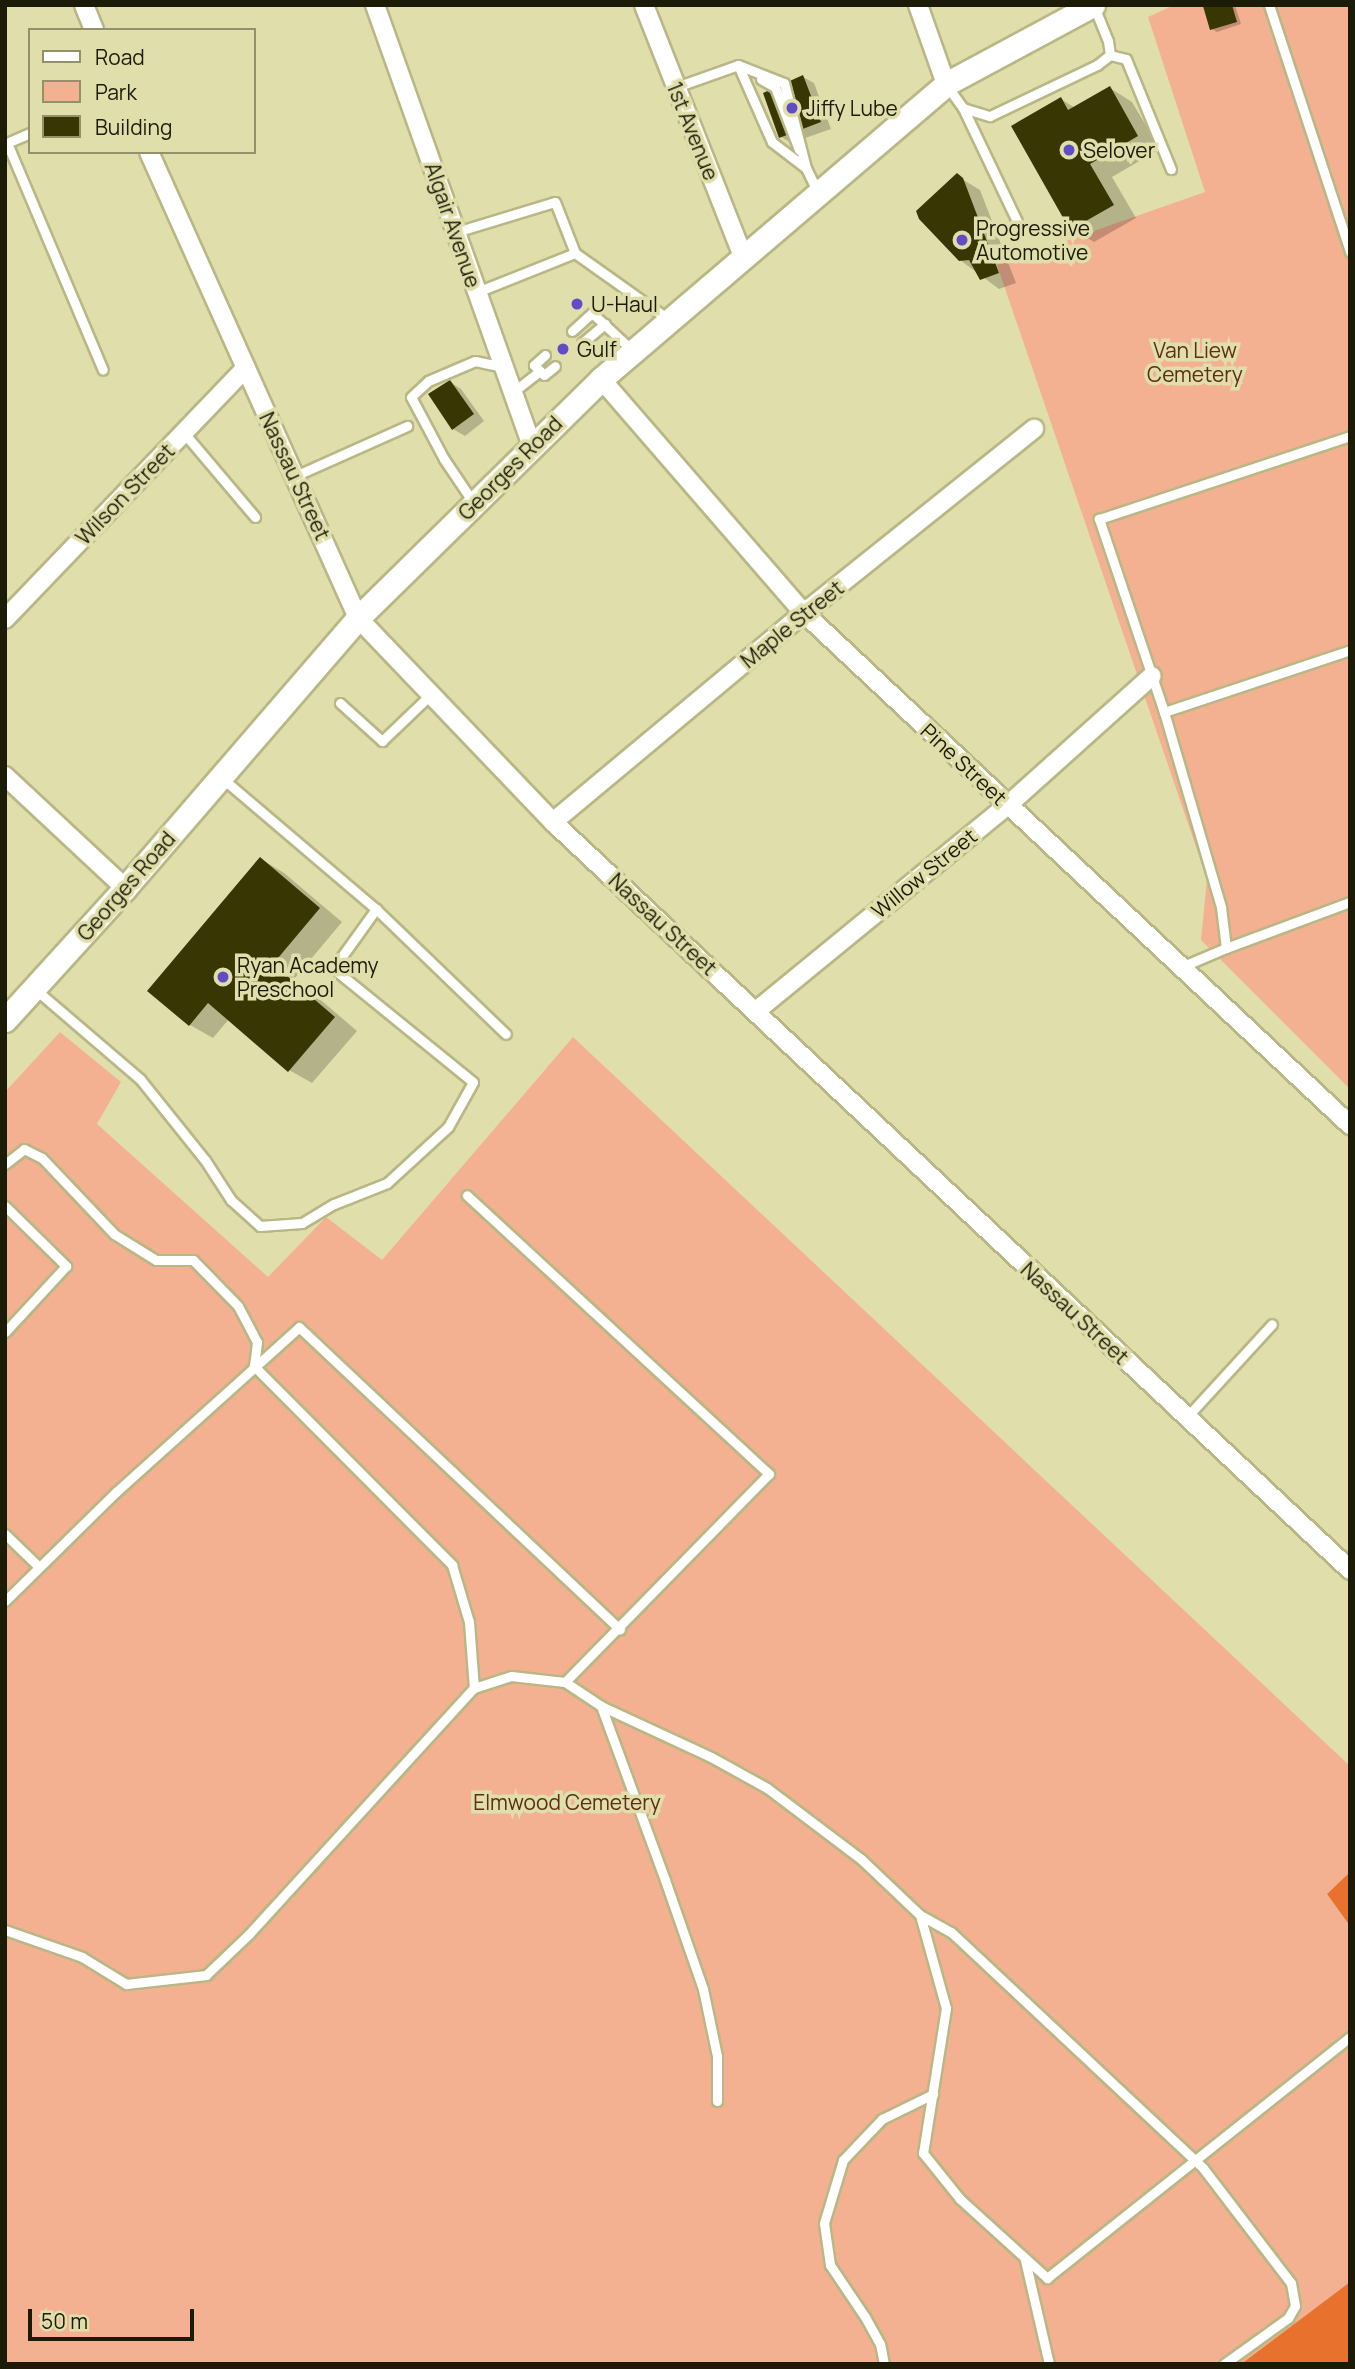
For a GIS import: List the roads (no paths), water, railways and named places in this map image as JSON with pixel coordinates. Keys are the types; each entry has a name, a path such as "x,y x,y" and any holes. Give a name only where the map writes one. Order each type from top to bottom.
{"street":[{"path":"84,5 93,28"},
{"name":"Algair Avenue","path":"375,5 532,445"},
{"name":"1st Avenue","path":"644,5 743,256"},
{"path":"918,5 947,84"},
{"name":"Georges Road","path":"5,1020 125,888 358,618 601,379 947,84 1093,5"},
{"name":"Nassau Street","path":"150,154 358,618 554,822 1350,1570"},
{"name":"Wilson Street","path":"5,619 246,368"},
{"name":"Pine Street","path":"601,379 804,613 1350,1125"},
{"name":"Maple Street","path":"554,822 804,613 1034,429"},
{"name":"Willow Street","path":"756,1011 1008,805 1152,676"},
{"path":"5,775 125,888"}],"lane":[{"path":"1093,5 1108,41 1110,55"},
{"path":"1269,5 1350,252"},
{"path":"963,108 990,116 1087,71 1110,55 1126,59 1171,169"},
{"path":"676,87 738,65"},
{"path":"738,65 772,142 806,168"},
{"path":"738,65 775,87 818,192"},
{"path":"947,84 963,108 1017,221"},
{"path":"28,134 7,143 103,370"},
{"path":"456,232 555,202 575,253 669,320"},
{"path":"477,292 575,253"},
{"path":"572,331 592,313 634,351"},
{"path":"582,343 605,324"},
{"path":"545,355 534,365 544,375 555,366"},
{"path":"474,503 444,459 411,397 428,381 475,361 504,367"},
{"path":"513,392 540,370"},
{"path":"295,476 407,426"},
{"path":"184,433 255,517"},
{"path":"1226,948 1221,907 1164,712 1099,519 1350,436"},
{"path":"1164,712 1350,650"},
{"path":"340,703 382,741 431,694"},
{"path":"220,777 376,909 506,1034"},
{"path":"1180,967 1350,902"},
{"path":"35,989 140,1079 205,1160 231,1200 260,1226 302,1223 334,1204 387,1183 448,1126 472,1082 339,974 341,959 376,909"},
{"path":"5,1164 24,1149 42,1158 114,1234 156,1260 193,1260 238,1306 257,1342 254,1366"},
{"path":"467,1195 769,1474 620,1629 565,1682"},
{"path":"5,1206 66,1266 5,1332"},
{"path":"1186,1418 1272,1324"},
{"path":"5,1601 116,1492 299,1327 620,1629"},
{"path":"254,1366 452,1564 469,1622 474,1688"},
{"path":"5,1534 40,1567"},
{"path":"5,1930 82,1956 127,1984 206,1975 249,1934 474,1688 511,1676 565,1682 601,1706 711,1757 767,1788 861,1859 920,1915 951,1932 1196,2161 1291,2283 1295,2306 1288,2318 1224,2364"},
{"path":"601,1706 703,1989 717,2056 717,2101"},
{"path":"920,1915 946,2008 923,2153 960,2199 1047,2278 1350,2037"},
{"path":"884,2364 880,2344 830,2265 824,2223 843,2160 882,2119 933,2094"},
{"path":"1025,2259 1049,2364"}],"place":[{"name":"Jiffy Lube","path":"792,108"},
{"name":"Selover","path":"1069,150"},
{"name":"Progressive Automotive","path":"962,240"},
{"name":"U-Haul","path":"577,304"},
{"name":"Gulf","path":"563,349"},
{"name":"Ryan Academy Preschool","path":"223,977"}],"park label":[{"name":"Van Liew Cemetery","path":"1195,362"},
{"name":"Elmwood Cemetery","path":"567,1802"}]}
